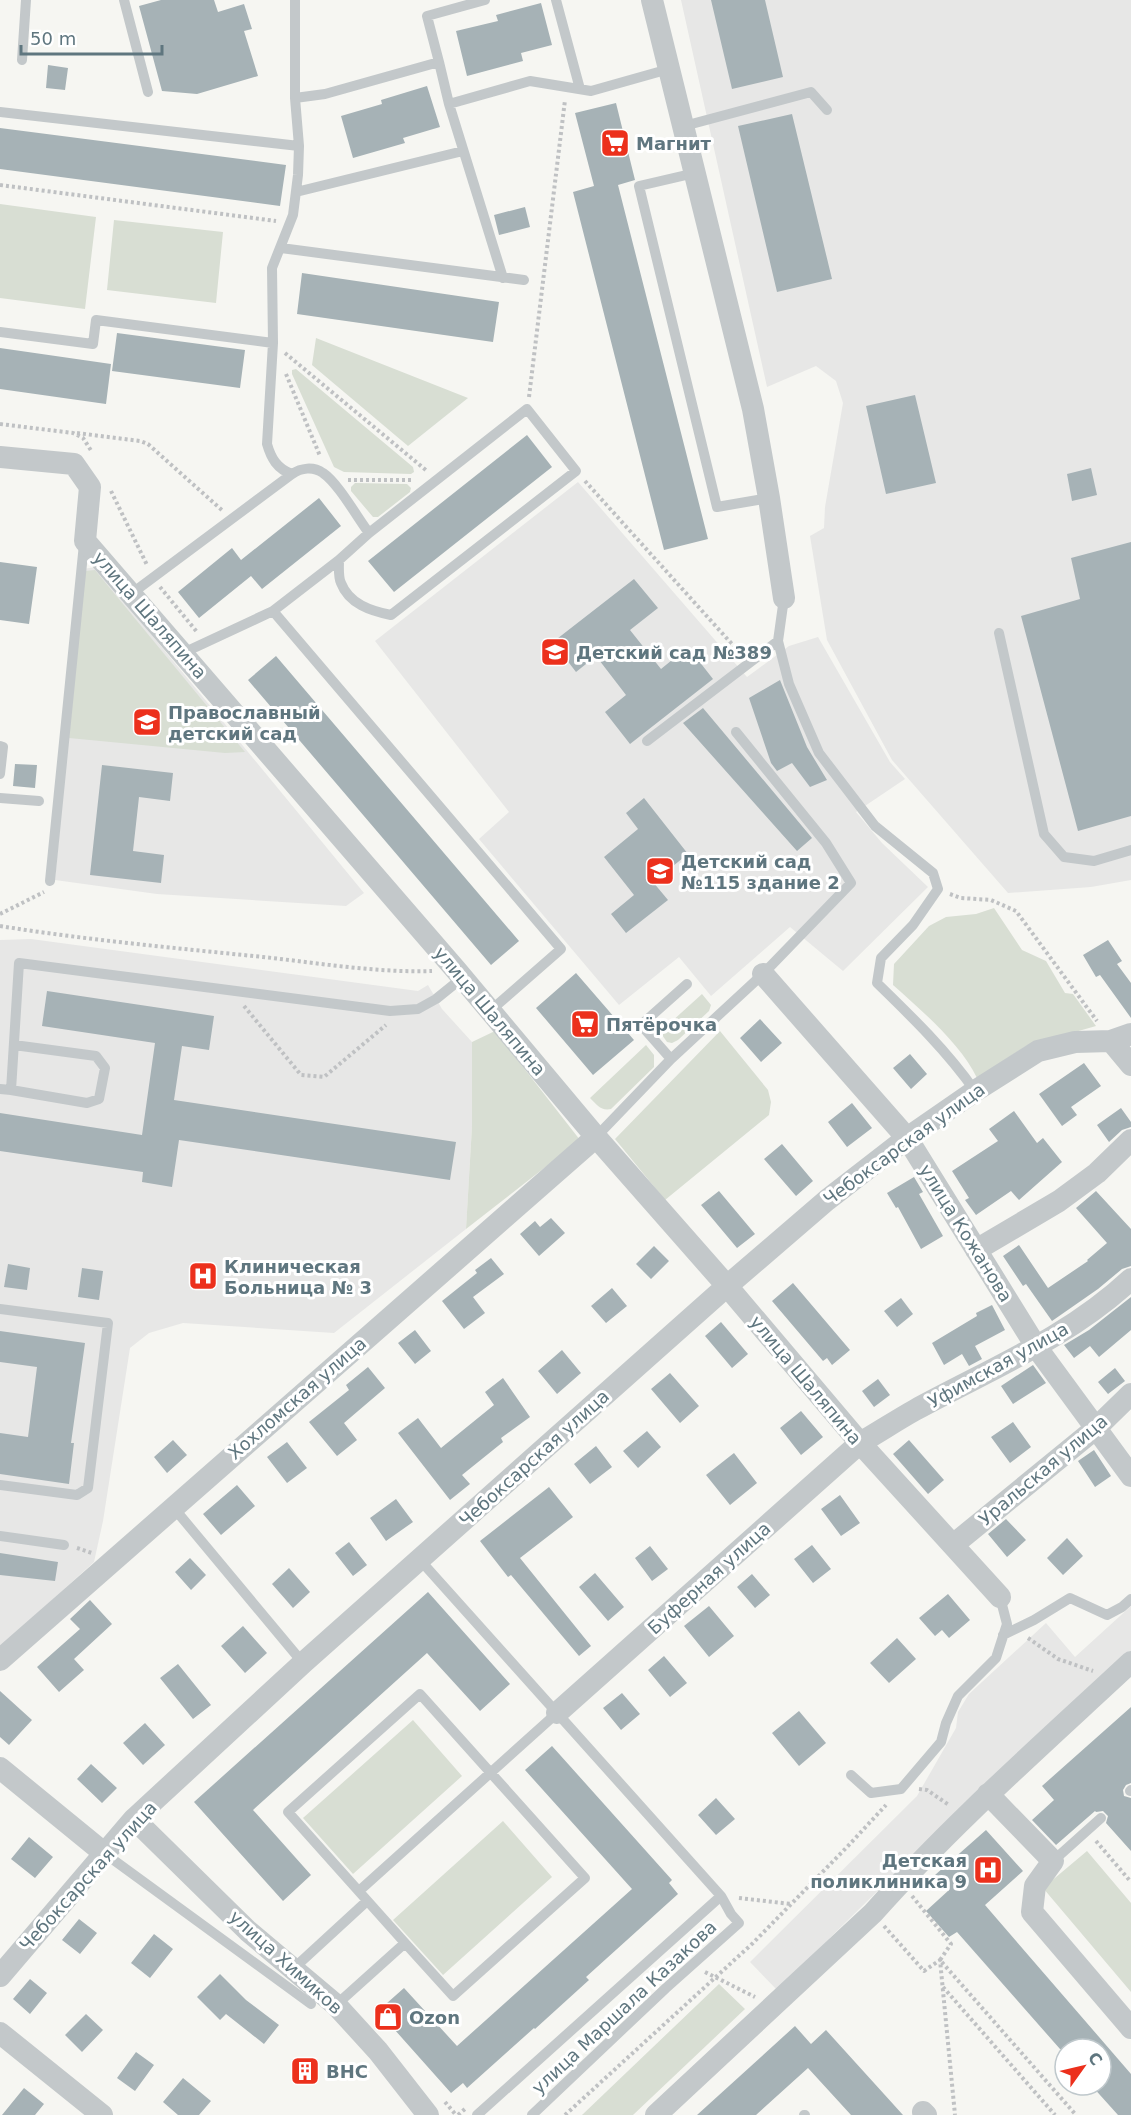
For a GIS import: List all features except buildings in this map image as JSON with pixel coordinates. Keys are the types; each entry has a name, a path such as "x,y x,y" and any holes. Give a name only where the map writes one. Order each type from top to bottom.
{"street":[{"path":"652,0 753,409 770,498 784,598"},
{"name":"улица Шаляпина","path":"0,457 74,465 90,487 85,541 860,1443 1000,1597"},
{"name":"улица Кожанова","path":"763,974 907,1138 1037,1348 1131,1476"},
{"path":"1121,1038 1131,1065"},
{"name":"Чебоксарская улица","path":"0,1976 134,1819 303,1663 826,1200 907,1138 1038,1051 1075,1041 1121,1038"},
{"name":"Хохломская улица","path":"0,1660 596,1137"},
{"path":"976,1250 1059,1202 1097,1173 1131,1140"},
{"name":"Уфимская улица","path":"860,1443 915,1410 1037,1348 1106,1302 1131,1279"},
{"name":"Уральская улица","path":"953,1545 1095,1429 1131,1394"},
{"name":"Буферная улица","path":"557,1713 860,1443"},
{"path":"656,2115 873,1913 900,1882 988,1794 1131,1662"},
{"path":"0,1768 104,1852"},
{"path":"988,1794 1053,1861 1035,1886 1032,1912 1131,2028"},
{"name":"улица Химиков","path":"134,1819 248,1931 336,2005 378,2051 428,2115"},
{"path":"0,2033 102,2115"}],"lane":[{"path":"22,60 26,0"},
{"path":"124,0 148,92"},
{"path":"292,474 279,468 267,444 273,343 272,268 291,223 299,146 294,98 295,0"},
{"path":"485,0 426,16 449,104 503,278"},
{"path":"556,0 580,89"},
{"path":"294,98 325,94 439,62"},
{"path":"449,104 530,81 591,91 669,69"},
{"path":"684,126 811,92 827,110"},
{"path":"0,112 299,146"},
{"path":"296,192 464,151"},
{"path":"695,173 639,186 717,507 770,498"},
{"path":"281,248 524,280"},
{"path":"0,332 93,344 96,320 273,343"},
{"path":"183,653 273,611 527,409 576,471 391,615 370,611 350,598 341,583 339,560"},
{"path":"131,594 231,518 292,474 303,469 315,469 330,480 369,533"},
{"path":"50,881 85,541"},
{"path":"784,598 778,642 789,684 819,753 875,826 933,873 938,889 913,925 881,958 877,983 925,1030 975,1091"},
{"path":"273,611 561,949 490,1011"},
{"path":"999,633 1044,834 1064,857 1094,861 1131,850"},
{"path":"647,741 778,642"},
{"path":"596,1137 671,1059 763,974 851,883 826,843 736,732"},
{"path":"0,746 3,747 0,774"},
{"path":"0,798 39,801"},
{"path":"14,1045 96,1056 105,1068 99,1099 87,1103 5,1090 14,1045 20,963 399,1011 418,1010 436,999 459,974"},
{"path":"671,1059 641,1024 687,984"},
{"path":"0,1309 108,1323 88,1488 77,1495 0,1485"},
{"path":"173,1506 303,1663"},
{"path":"0,1536 64,1545"},
{"path":"420,1560 721,1896 477,2115"},
{"path":"851,1775 871,1793 901,1789 941,1742 946,1723 958,1696 996,1658 1007,1624 1000,1597"},
{"path":"1003,1635 1070,1598 1107,1615 1131,1599"},
{"path":"420,1694 490,1773 585,1878 453,1996 288,1812 420,1694"},
{"path":"359,1891 557,1713"},
{"path":"1053,1861 1101,1818"},
{"path":"104,1852 311,2004"},
{"name":"улица Маршала Казакова","path":"532,2115 739,1923 721,1896"},
{"path":"293,1969 367,1901"},
{"path":"336,2005 405,1943"}],"path":[{"path":"527,409 567,87"},
{"path":"0,185 291,223"},
{"path":"273,343 330,480 437,480"},
{"path":"273,343 437,480"},
{"path":"0,424 140,441 148,444 231,518"},
{"path":"73,433 83,438 94,458"},
{"path":"576,471 749,664"},
{"path":"109,488 153,578 205,643"},
{"path":"0,914 44,892 50,881"},
{"path":"938,889 961,898 991,900 1016,911 1121,1038"},
{"path":"0,926 100,940 406,972 459,974"},
{"path":"231,990 301,1075 324,1077 391,1021 399,1011"},
{"path":"64,1545 88,1551 108,1563"},
{"path":"1015,1629 1058,1659 1113,1678"},
{"path":"565,2115 792,1904 901,1789 927,1790 965,1817"},
{"path":"1088,1831 1131,1882"},
{"path":"873,1913 924,1971 940,1960 951,1944 900,1882"},
{"path":"721,1896 792,1904"},
{"path":"940,1960 955,2115"},
{"path":"940,1960 1076,2115"},
{"path":"692,1965 774,2005"},
{"path":"942,1987 1055,2115"}],"shaded area":[{"path":"681,0 1131,0 1131,880 1091,887 1008,893 892,760 827,640 810,536 824,528 825,507 843,403 836,381 816,366 767,387"},
{"path":"0,204 96,217 85,309 0,298"},
{"path":"114,220 223,232 216,303 107,290"},
{"path":"316,338 468,398 408,446 312,365"},
{"path":"296,369 413,467 414,472 411,474 344,472 334,467 292,374 292,370"},
{"path":"578,482 747,677 789,646 818,637 890,762 905,779 856,812 882,843 928,887 843,971 790,927 711,996 679,957 619,1005 479,839 509,812 375,641"},
{"path":"355,483 407,484 411,488 410,492 378,517 373,517 351,491"},
{"name":"Православный детский сад","path":"96,567 364,893 346,906 157,894 55,880 83,569"},
{"path":"95,570 245,752 225,753 69,738 85,571"},
{"path":"994,908 1022,950 1046,961 1065,993 1073,994 1096,1026 1026,1046 977,1078 951,1040 893,985 894,964 929,926 946,917 976,914"},
{"name":"Клиническая Больница № 3","path":"31,939 418,991 428,985 442,1009 472,1042 472,1126 466,1229 334,1333 183,1323 149,1333 130,1348 103,1521 94,1562 0,1647 0,940"},
{"path":"702,994 711,1005 709,1011 678,1040 672,1043 667,1042 660,1032"},
{"path":"495,1031 580,1140 466,1229 472,1126 472,1042"},
{"path":"720,1031 768,1090 771,1102 769,1115 665,1200 615,1139"},
{"path":"646,1045 654,1055 654,1067 611,1109 604,1109 597,1105 590,1098"},
{"path":"1131,1606 1131,1652 911,1858 777,1990 750,1962 917,1796 956,1728 958,1712 969,1694 1046,1623 1075,1657"},
{"path":"413,1720 462,1776 353,1874 303,1818"},
{"path":"503,1821 552,1877 443,1975 393,1920"},
{"path":"1087,1851 1131,1903 1131,1992 1043,1888"},
{"path":"719,1984 745,2009 633,2115 582,2115"}],"place":[{"name":"Магнит","path":"615,143"},
{"name":"Детский сад №389","path":"555,652"},
{"name":"Православный детский сад","path":"147,722"},
{"name":"Детский сад №115 здание 2","path":"660,871"},
{"name":"Пятёрочка","path":"585,1024"},
{"name":"Клиническая Больница № 3","path":"203,1276"},
{"name":"Детская поликлиника 9","path":"988,1870"},
{"name":"Ozon","path":"388,2017"},
{"name":"ВНС","path":"305,2071"}]}
